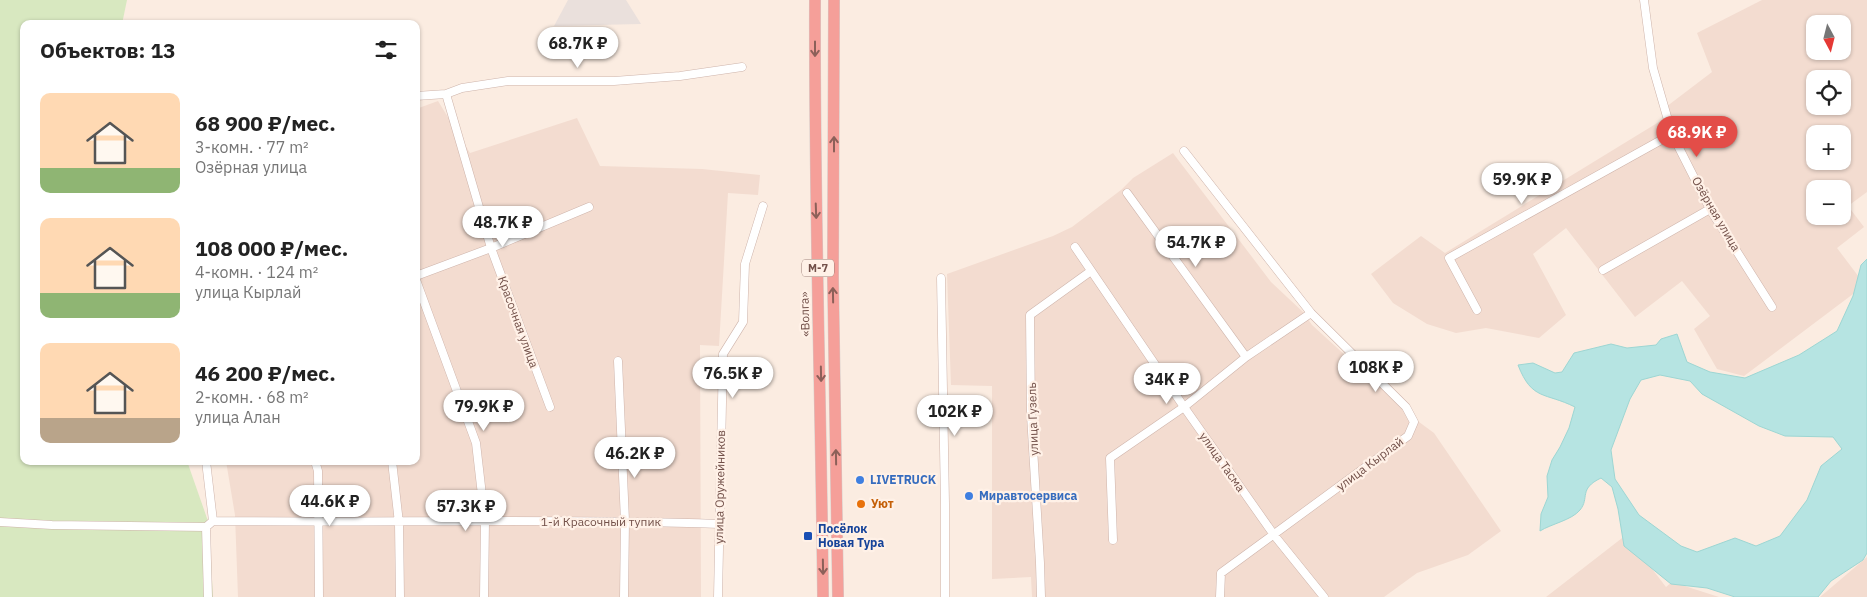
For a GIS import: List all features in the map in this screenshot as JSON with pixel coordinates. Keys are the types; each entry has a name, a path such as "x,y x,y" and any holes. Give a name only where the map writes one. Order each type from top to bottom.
{"highway":[{"name":"«Волга»","path":"815,0 816,206 823,597"},
{"name":"М-7","path":"834,1 833,278 838,597"}],"street":[{"name":"Озёрная улица","path":"1644,0 1653,68 1672,134 1710,208 1772,307"},
{"path":"420,96 446,94 462,88 508,81 614,81 680,76 742,67"},
{"name":"Красочная улица","path":"446,94 491,248 550,407"},
{"path":"1477,310 1450,258 1672,134"},
{"name":"улица Кырлай","path":"1184,151 1311,313 1406,407 1414,422 1408,436 1221,573 1220,597"},
{"path":"1126,193 1246,357"},
{"name":"улица Оружейников","path":"718,597 723,354 744,322 745,264 762,206"},
{"path":"420,275 491,248 589,207"},
{"path":"1603,270 1710,208"},
{"name":"улица Тасма","path":"1075,247 1274,535 1324,597"},
{"name":"улица Гузель","path":"1041,597 1031,415 1030,315 1091,271"},
{"path":"941,278 945,597"},
{"path":"420,291 476,443 485,521 484,597"},
{"path":"1113,540 1110,458 1184,406 1246,357 1311,313"},
{"path":"618,361 625,521 624,597"},
{"path":"0,522 52,525 206,527 213,521 206,465"},
{"path":"316,465 318,471 319,597"},
{"path":"392,465 399,522 400,597"},
{"name":"1-й Красочный тупик","path":"213,521 625,521 719,524"},
{"path":"206,527 208,597"}],"shaded area":[{"path":"568,0 626,0 641,24 554,26"},
{"path":"1762,0 1867,0 1867,192 1851,204 1851,180 1806,180 1806,225 1851,225 1851,210 1864,227 1837,248 1865,285 1744,376 1717,369 1694,329 1710,316 1682,281 1635,317 1566,228 1533,254 1566,315 1539,338 1486,328 1456,333 1427,324 1393,303 1371,274 1421,236 1445,253 1667,117 1662,110 1712,72 1697,33"},
{"path":"438,101 470,153 577,118 600,166 702,169 760,175 758,195 728,193 719,346 700,345 701,597 238,597 235,515 227,465 420,465 420,108"},
{"path":"1173,153 1271,282 1303,312 1312,325 1415,419 1434,433 1501,531 1468,555 1417,573 1384,597 1032,597 1031,577 992,579 992,386 951,385 947,274 1053,236 1072,227 1121,190 1133,178"},
{"path":"1626,535 1666,587 1672,582 1719,597 1546,597"},
{"path":"1867,557 1867,597 1820,597"}],"green space":[{"path":"0,0 127,0 123,20 20,20 20,465 188,465 209,524 213,597 0,597"}],"water":[{"path":"1867,259 1867,553 1863,560 1831,581 1818,597 1735,597 1707,588 1671,584 1624,546 1612,487 1601,478 1589,486 1580,510 1567,519 1540,531 1541,514 1548,497 1547,476 1552,460 1569,428 1575,407 1534,390 1523,377 1518,365 1533,363 1555,373 1562,372 1574,353 1611,344 1627,348 1656,345 1661,339 1677,334 1687,362 1710,372 1745,378 1799,355 1837,331 1853,296 1861,265","holes":["1660,375 1690,381 1702,394 1759,426 1785,436 1833,437 1842,449 1821,466 1807,500 1780,536 1756,546 1735,538 1697,552 1681,546 1639,515 1615,479 1611,450 1630,399 1641,380"]}],"place":[{"name":"LIVETRUCK","path":"860,480"},
{"name":"Миравтосервиса","path":"969,496"},
{"name":"Уют","path":"861,504"},
{"name":"Посёлок Новая Тура","path":"808,536"}]}
